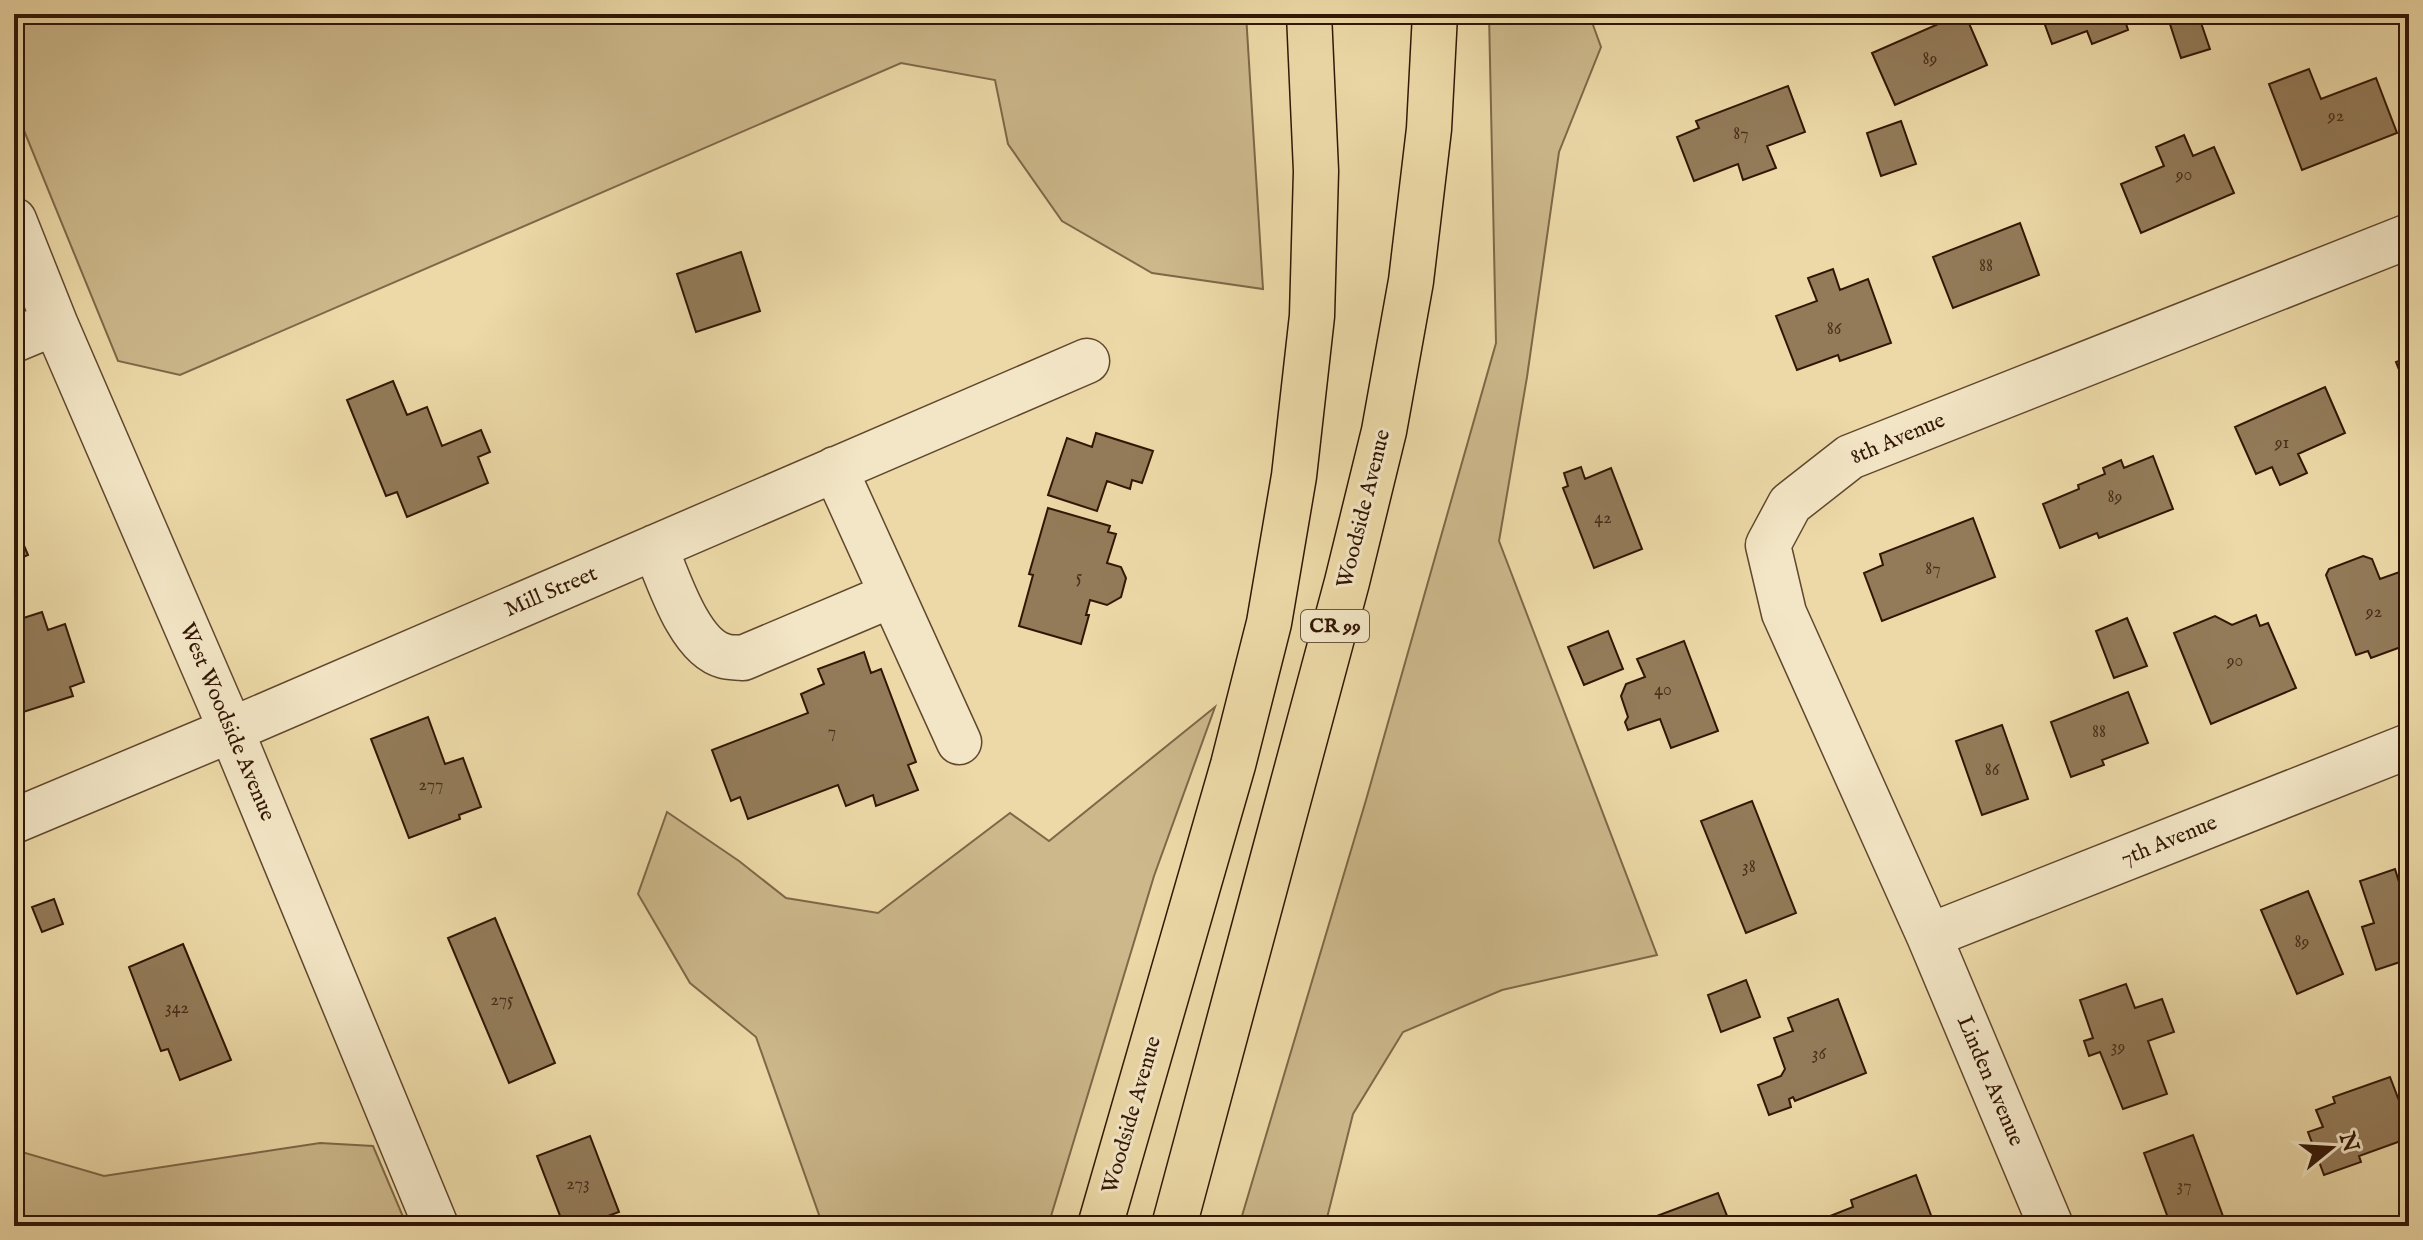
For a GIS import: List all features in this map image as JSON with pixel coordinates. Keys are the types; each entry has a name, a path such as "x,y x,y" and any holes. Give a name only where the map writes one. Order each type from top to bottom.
{"main road":[{"name":"Woodside Avenue","path":"1100,1226 1233,765 1269,623 1292,490 1312,316 1316,171 1309,14"},
{"name":"Woodside Avenue","path":"1174,1226 1347,582 1384,431 1411,281 1429,129 1435,14"}],"street":[{"name":"West Woodside Avenue","path":"14,220 55,323 231,730 436,1226"},
{"name":"8th Avenue","path":"1929,936 1784,613 1768,545 1790,504 1850,457 2409,236"},
{"path":"14,340 55,323"},
{"name":"Mill Street","path":"14,821 1087,361"},
{"path":"835,469 959,742"},
{"path":"655,547 691,629 704,644 723,656 743,658 892,595"},
{"name":"7th Avenue","path":"1929,936 2409,746"},
{"name":"Linden Avenue","path":"1929,936 2051,1226"}],"shaded area":[{"path":"14,14 1246,14 1263,289 1152,273 1062,221 1008,144 995,80 901,63 180,375 118,361 14,106"},
{"path":"1489,14 1589,14 1601,47 1559,152 1527,377 1499,541 1657,955 1502,990 1403,1032 1353,1114 1325,1226 1239,1226 1366,800 1496,343"},
{"path":"1215,707 1154,876 1048,1226 823,1226 756,1037 690,983 638,894 667,812 739,861 786,898 878,913 1010,813 1049,841"},
{"path":"320,1143 373,1146 407,1226 14,1226 14,1156 22,1152 104,1176"}],"building":[{"path":"1965,14 1987,65 1895,105 1872,53"},
{"path":"2041,14 2123,14 2128,30 2092,44 2087,31 2052,44"},
{"path":"2198,14 2210,49 2181,58 2167,15"},
{"path":"2309,69 2321,99 2376,78 2397,133 2302,170 2269,84"},
{"path":"1788,86 1805,132 1767,146 1776,168 1743,180 1738,164 1694,181 1677,137 1699,128 1696,121"},
{"path":"1901,121 1916,164 1881,176 1867,133"},
{"path":"2184,135 2193,156 2214,147 2234,193 2141,233 2121,184 2164,166 2156,147"},
{"path":"2020,223 2039,275 1953,308 1933,257"},
{"path":"741,252 760,311 696,332 677,274"},
{"path":"1833,269 1840,290 1868,279 1891,343 1840,361 1838,355 1797,370 1776,316 1817,301 1808,278"},
{"path":"2409,357 2409,395 2396,362"},
{"path":"393,381 407,415 427,407 442,446 481,430 490,452 478,457 488,483 407,517 397,492 386,496 347,400"},
{"path":"2325,387 2345,433 2298,454 2307,473 2280,485 2272,467 2256,474 2235,427"},
{"path":"1096,433 1153,451 1142,483 1132,480 1130,489 1107,481 1097,511 1048,495 1067,438 1092,447"},
{"path":"2153,456 2173,509 2099,538 2097,533 2060,548 2043,504 2079,489 2078,485 2105,474 2103,468 2121,460 2124,468"},
{"path":"1581,467 1585,479 1611,468 1642,549 1594,568 1563,488 1568,486 1564,473"},
{"path":"1048,508 1110,526 1108,532 1116,534 1107,563 1121,567 1126,578 1121,597 1107,605 1090,600 1081,644 1019,626 1033,575 1029,574"},
{"path":"1973,518 1995,577 1882,621 1864,573 1883,565 1880,554"},
{"path":"14,522 28,555 14,561"},
{"path":"2363,556 2372,559 2380,579 2408,569 2409,572 2409,644 2371,658 2368,651 2356,655 2326,575 2329,569"},
{"path":"42,612 48,630 65,624 84,682 70,687 73,696 14,715 14,621"},
{"path":"2256,615 2260,626 2268,623 2296,688 2211,724 2174,633 2215,616 2232,625"},
{"path":"2127,618 2147,666 2114,678 2096,631"},
{"path":"1608,631 1623,669 1584,685 1568,647"},
{"path":"1684,641 1718,731 1671,748 1660,719 1628,730 1625,722 1628,717 1621,696 1626,684 1645,677 1637,659"},
{"path":"864,652 871,673 881,669 916,762 908,765 918,790 876,806 873,795 846,806 838,785 748,819 740,797 731,801 712,750 808,713 801,694 824,684 818,669"},
{"path":"2128,692 2148,743 2102,760 2104,765 2071,777 2051,722"},
{"path":"428,717 445,764 463,758 481,807 459,815 460,819 409,838 371,739"},
{"path":"2002,725 2028,799 1982,815 1956,741"},
{"path":"1752,801 1796,913 1746,933 1701,821"},
{"path":"2395,869 2399,882 2409,878 2409,941 2405,942 2409,959 2376,970 2362,927 2374,923 2360,881"},
{"path":"2308,891 2343,974 2297,994 2261,910"},
{"path":"54,899 63,924 42,932 32,907"},
{"path":"495,918 555,1063 509,1083 448,938"},
{"path":"183,944 231,1060 180,1080 168,1049 161,1051 129,967"},
{"path":"1746,980 1760,1017 1721,1032 1708,995"},
{"path":"2126,984 2135,1008 2162,999 2174,1032 2148,1041 2167,1094 2123,1109 2100,1052 2089,1056 2084,1041 2093,1038 2080,1000"},
{"path":"1838,999 1866,1073 1795,1101 1793,1097 1789,1099 1791,1107 1769,1115 1758,1085 1781,1076 1785,1069 1774,1038 1793,1031 1788,1018"},
{"path":"2390,1077 2403,1111 2409,1109 2409,1138 2359,1156 2361,1162 2324,1175 2308,1132 2323,1127 2316,1110 2335,1103 2333,1097"},
{"path":"2193,1135 2224,1219 2205,1226 2171,1226 2144,1153"},
{"path":"590,1136 619,1212 581,1226 564,1226 537,1156"},
{"path":"1916,1175 1935,1226 1824,1226 1830,1216 1853,1207 1851,1200"},
{"path":"1718,1193 1731,1226 1649,1226 1646,1220"}]}
